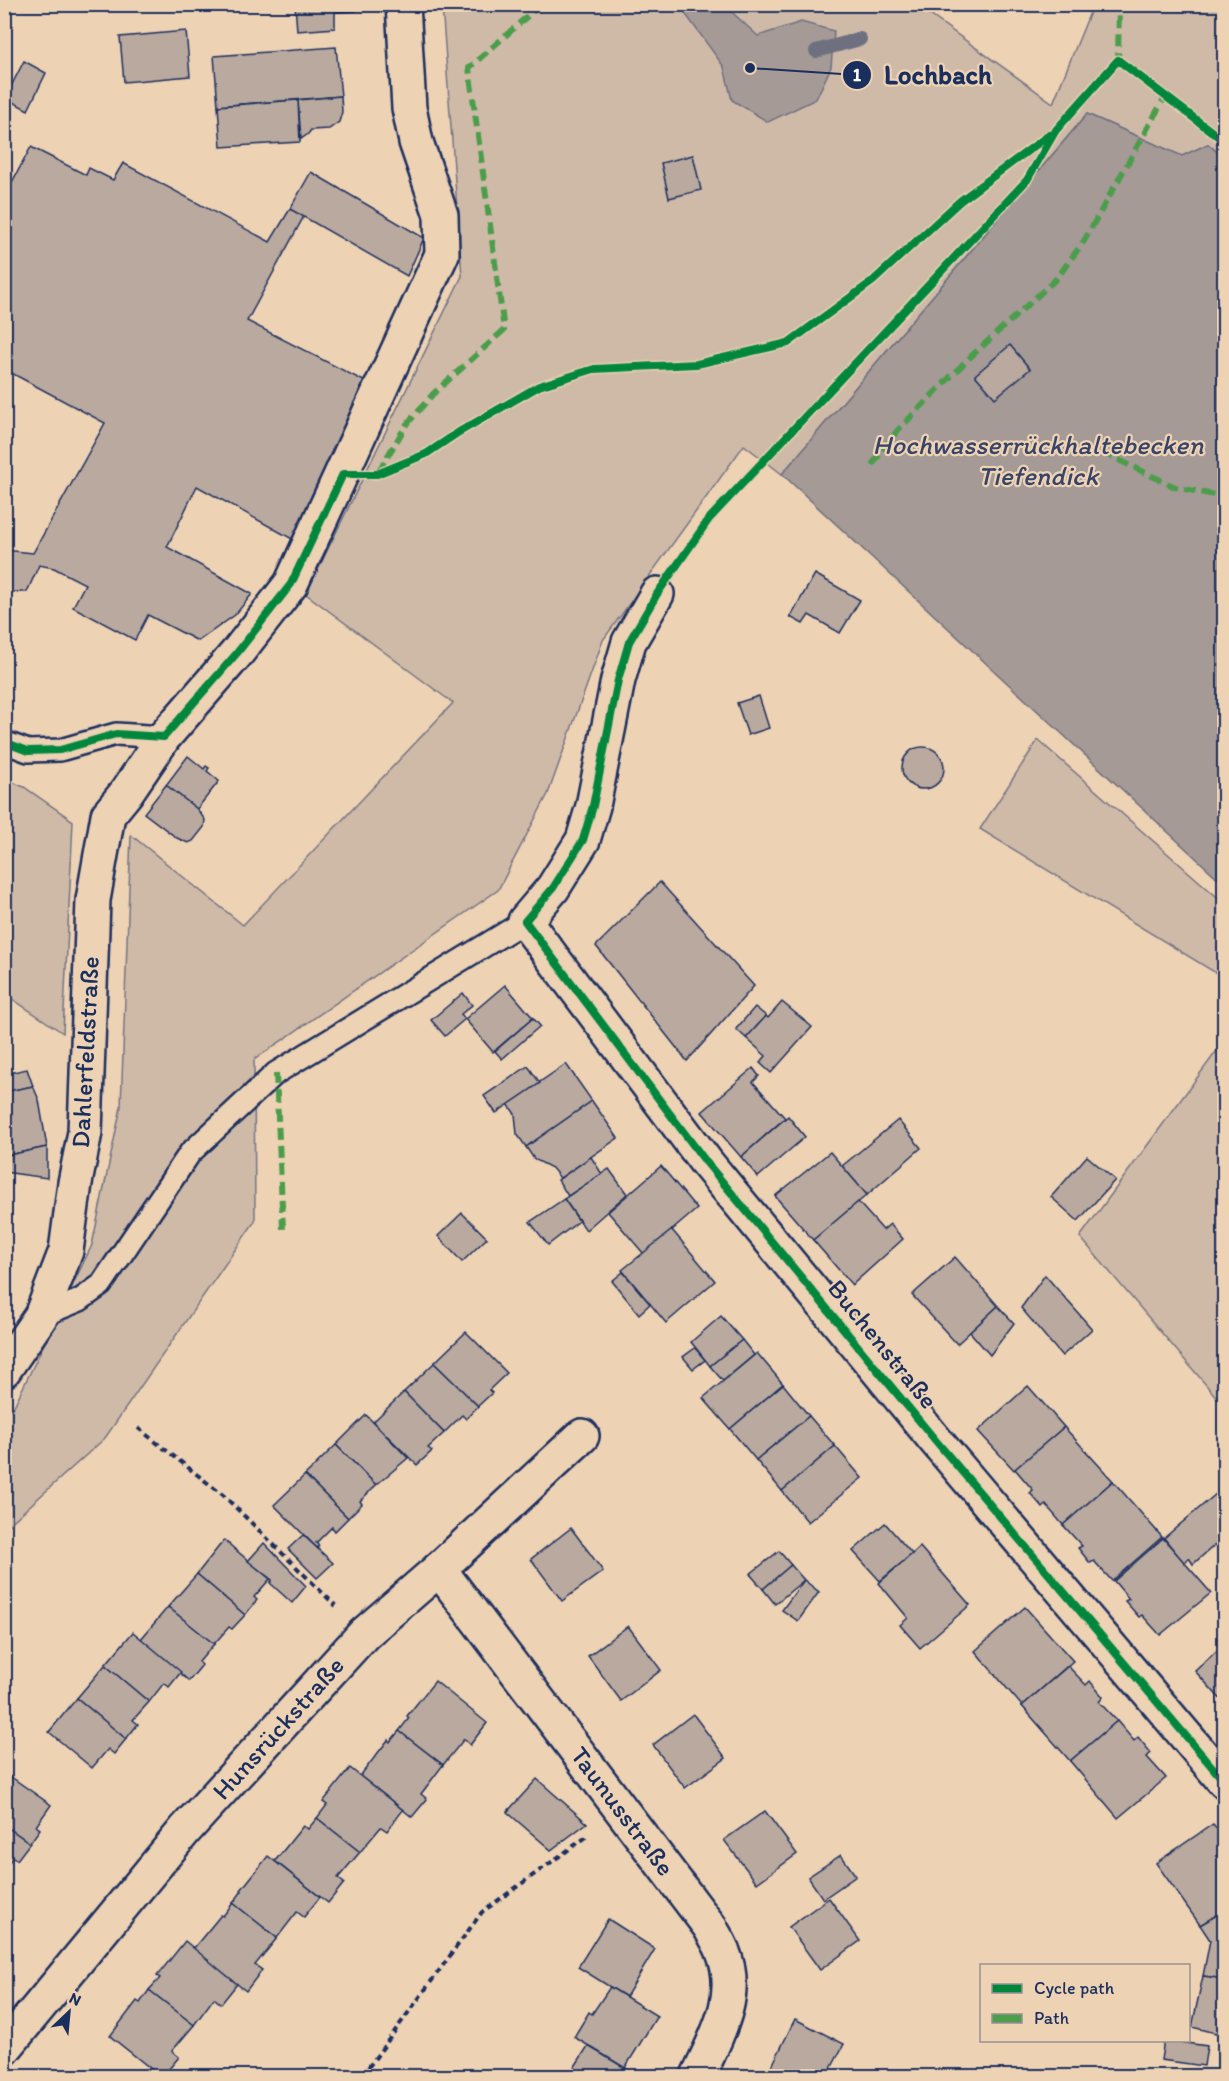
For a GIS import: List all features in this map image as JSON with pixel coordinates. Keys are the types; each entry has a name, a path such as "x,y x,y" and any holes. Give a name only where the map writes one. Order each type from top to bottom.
{"street":[{"name":"Dahlerfeldstraße","path":"4,1370 41,1316 66,1251 75,1183 85,1132 93,900 108,815 164,737 237,653 291,584 442,254 441,216 416,142 409,108 403,4"},
{"path":"525,921 554,888 583,840 593,806 618,680 630,642 657,594"},
{"name":"Buchenstraße","path":"525,921 706,1162 936,1442 1224,1781"},
{"name":"Hunsrückstraße","path":"4,2049 184,1830 364,1634 439,1569 582,1436"},
{"name":"Taunusstraße","path":"439,1569 710,1927 723,1951 729,1972 730,1997 698,2076"}],"lane":[{"path":"4,742 28,751 49,751 116,734 164,737"},
{"path":"41,1316 80,1300 101,1285 190,1154 276,1073 525,921"}],"path":[{"path":"138,1428 222,1495 364,1634"},
{"path":"362,2076 482,1912 623,1811"}],"shaded area":[{"path":"442,5 916,5 1053,103 1093,5 1224,5 1224,158 1208,144 1182,156 1087,114 782,474 744,445 603,640 548,794 498,890 254,1060 255,1221 105,1438 5,1528 5,1414 14,1406 92,1245 121,1107 131,835 243,925 453,703 306,594 462,276"},
{"path":"1038,740 1224,903 1224,978 980,829"},
{"path":"5,779 24,787 73,821 63,1033 5,994"},
{"path":"1224,1041 1224,1406 1080,1237"}],"water":[{"path":"679,5 724,5 758,36 801,22 834,31 831,67 816,99 768,122 732,100 724,67"},
{"name":"Hochwasserrückhaltebecken Tiefendick","path":"1087,114 1182,156 1208,144 1224,158 1224,884 782,474"}],"building":[{"path":"295,4 356,4 356,11 335,12 335,28 297,31"},
{"path":"186,31 190,76 124,82 120,37"},
{"path":"336,47 341,96 218,106 214,56"},
{"path":"24,61 46,73 28,110 5,98"},
{"path":"341,96 342,112 339,122 329,129 311,130 301,139 298,100"},
{"path":"298,100 300,142 221,147 218,106"},
{"path":"31,147 86,175 89,168 113,180 123,163 270,242 290,209 304,216 247,321 364,381 294,540 197,486 167,547 252,594 235,615 198,641 148,615 135,640 73,607 85,584 54,568 39,565 27,592 4,592 4,550 33,553 105,423 4,369 4,197"},
{"path":"693,155 701,190 669,198 661,163"},
{"path":"311,172 424,238 407,276 290,209"},
{"path":"1010,345 1030,369 995,398 975,375"},
{"path":"815,574 860,600 840,633 809,615 803,624 790,617"},
{"path":"759,696 769,728 748,735 737,703"},
{"path":"923,747 938,753 944,768 938,783 923,789 908,783 902,768 908,753"},
{"path":"188,756 204,769 206,766 209,768 207,771 219,781 197,809 166,785"},
{"path":"166,785 197,809 205,820 204,827 193,841 188,843 177,838 144,813"},
{"path":"660,882 754,986 687,1061 596,946"},
{"path":"505,985 533,1018 493,1052 465,1019"},
{"path":"463,993 472,1005 461,1014 465,1019 445,1036 431,1020"},
{"path":"782,1002 812,1027 771,1073 760,1063 766,1056 746,1038"},
{"path":"755,1007 766,1016 746,1038 736,1029"},
{"path":"533,1018 540,1026 502,1059 495,1051"},
{"path":"566,1064 592,1101 526,1147 517,1134 515,1114 508,1104"},
{"path":"528,1066 540,1083 496,1113 484,1096"},
{"path":"753,1068 759,1076 753,1082 785,1118 741,1157 702,1112"},
{"path":"27,1069 33,1086 4,1092 4,1074"},
{"path":"33,1086 39,1100 47,1147 4,1156 4,1092"},
{"path":"592,1101 618,1138 560,1178 552,1168 534,1159 526,1147"},
{"path":"788,1116 805,1137 758,1177 741,1157"},
{"path":"898,1120 921,1148 867,1195 842,1166"},
{"path":"47,1147 47,1178 4,1172 4,1156"},
{"path":"830,1152 867,1195 813,1240 775,1196"},
{"path":"1087,1156 1115,1180 1078,1221 1051,1197"},
{"path":"591,1157 602,1174 568,1196 558,1180"},
{"path":"661,1166 697,1209 644,1254 608,1212"},
{"path":"609,1169 627,1194 586,1230 564,1199"},
{"path":"564,1199 579,1221 548,1245 530,1222"},
{"path":"858,1202 883,1230 890,1224 903,1239 852,1285 813,1240"},
{"path":"462,1213 487,1238 462,1262 438,1236"},
{"path":"672,1230 715,1281 666,1323 622,1270"},
{"path":"955,1257 998,1306 957,1344 912,1295"},
{"path":"623,1272 650,1304 639,1314 612,1281"},
{"path":"1045,1275 1092,1329 1062,1356 1021,1308"},
{"path":"998,1306 1014,1323 990,1355 970,1332"},
{"path":"721,1316 742,1340 710,1366 691,1342"},
{"path":"466,1332 507,1373 489,1390 492,1393 478,1406 434,1363"},
{"path":"742,1340 754,1355 723,1381 710,1366"},
{"path":"695,1348 705,1360 693,1369 683,1357"},
{"path":"757,1353 783,1384 730,1429 703,1398"},
{"path":"434,1363 478,1406 466,1419 462,1415 444,1433 404,1392"},
{"path":"783,1384 809,1416 756,1460 730,1429"},
{"path":"1028,1386 1064,1427 1014,1470 978,1431"},
{"path":"404,1392 444,1433 428,1448 432,1451 417,1465 373,1422"},
{"path":"366,1415 408,1458 376,1485 336,1445"},
{"path":"809,1416 835,1446 782,1491 756,1460"},
{"path":"1064,1427 1113,1481 1063,1525 1046,1505 1043,1508 1030,1493 1033,1490 1015,1469"},
{"path":"336,1445 376,1485 360,1501 362,1504 348,1518 305,1475"},
{"path":"835,1446 862,1478 808,1522 782,1491"},
{"path":"305,1475 348,1518 335,1531 332,1527 316,1543 319,1546 317,1548 274,1505"},
{"path":"1113,1481 1162,1537 1112,1581 1094,1561 1090,1563 1078,1548 1082,1546 1063,1525"},
{"path":"1223,1488 1224,1537 1193,1564 1189,1558 1184,1563 1164,1538"},
{"path":"885,1523 912,1554 880,1581 853,1551"},
{"path":"571,1528 603,1571 562,1601 531,1559"},
{"path":"303,1535 333,1563 317,1578 288,1549"},
{"path":"1163,1538 1211,1593 1160,1635 1142,1615 1139,1617 1125,1601 1129,1599 1114,1581"},
{"path":"224,1540 270,1579 254,1597 257,1600 245,1615 197,1574"},
{"path":"264,1543 306,1586 292,1603 270,1583 272,1580 248,1561"},
{"path":"920,1547 970,1605 920,1648 900,1625 908,1618 879,1583"},
{"path":"779,1551 791,1565 763,1589 750,1574"},
{"path":"791,1565 804,1580 775,1604 763,1589"},
{"path":"197,1574 245,1615 232,1629 229,1627 214,1644 168,1607"},
{"path":"804,1580 819,1592 798,1621 782,1610"},
{"path":"168,1607 214,1644 199,1662 202,1665 189,1681 141,1639"},
{"path":"1025,1607 1073,1661 1022,1706 975,1651"},
{"path":"628,1626 661,1670 621,1701 588,1656"},
{"path":"133,1632 181,1672 169,1687 164,1683 149,1702 105,1665"},
{"path":"1224,1644 1224,1703 1195,1671"},
{"path":"105,1665 149,1702 133,1720 138,1724 126,1739 77,1698"},
{"path":"1068,1666 1086,1685 1090,1681 1103,1697 1099,1702 1117,1721 1070,1761 1022,1706"},
{"path":"435,1681 487,1723 470,1745 464,1739 443,1765 399,1731 409,1718 407,1716"},
{"path":"77,1698 126,1739 114,1754 108,1749 92,1768 49,1732"},
{"path":"693,1714 726,1758 685,1788 653,1745"},
{"path":"1117,1721 1134,1741 1138,1737 1151,1753 1147,1757 1166,1778 1118,1818 1070,1761"},
{"path":"399,1731 443,1765 421,1794 427,1799 412,1817 360,1776 388,1740 390,1742"},
{"path":"350,1768 403,1810 387,1831 381,1827 360,1852 317,1818 327,1805 323,1802"},
{"path":"4,1772 51,1805 36,1826 40,1829 30,1843 4,1825"},
{"path":"537,1779 587,1823 551,1850 507,1812"},
{"path":"765,1811 797,1854 757,1883 724,1840"},
{"path":"317,1818 360,1852 338,1878 344,1883 328,1903 275,1861 303,1826 308,1829"},
{"path":"1213,1824 1224,1837 1224,1911 1200,1925 1156,1863"},
{"path":"4,1825 30,1843 17,1860 13,1857 4,1869"},
{"path":"841,1855 856,1876 823,1899 808,1877"},
{"path":"268,1856 320,1897 304,1917 297,1912 277,1938 233,1903"},
{"path":"829,1898 860,1941 820,1970 789,1927"},
{"path":"233,1903 277,1938 255,1965 262,1970 246,1991 193,1949"},
{"path":"1224,1911 1224,1979 1203,1976 1210,1940 1200,1925"},
{"path":"608,1919 655,1949 626,1997 578,1967"},
{"path":"185,1941 237,1984 221,2004 214,1998 194,2025 149,1990 160,1978 157,1976"},
{"path":"1203,1976 1224,1979 1224,2035 1192,2027"},
{"path":"610,1987 657,2016 625,2068 574,2037 589,2012 592,2014"},
{"path":"149,1990 194,2025 172,2051 179,2057 163,2076 160,2076 110,2036 137,2001 140,2003"},
{"path":"795,2019 844,2044 827,2076 784,2076 770,2070"},
{"path":"1164,2042 1207,2046 1204,2066 1161,2060"},
{"path":"588,2046 638,2076 574,2076 572,2071"}],"waterway":[{"path":"816,51 860,39"}],"marked path":[{"path":"378,472 407,424 433,394 504,330 469,68 541,4"},
{"path":"1115,63 1118,60 1119,4"},
{"path":"872,465 897,431 966,361 1057,278 1084,241 1165,97"},
{"path":"1102,452 1175,487 1224,497"},
{"path":"276,1073 283,1229"}],"cycle path":[{"path":"1224,141 1118,60 1056,130 1027,180 709,519 657,594 629,642 618,680 593,806 583,840 553,888 525,921 706,1162 936,1441 1224,1781"},
{"path":"4,742 28,751 60,750 116,734 164,737 237,653 291,584 343,474 377,474 426,454 459,432 539,386 594,369 697,364 788,343 873,281 960,201 1049,135"}],"place":[{"name":"Lochbach","path":"750,68"}]}
